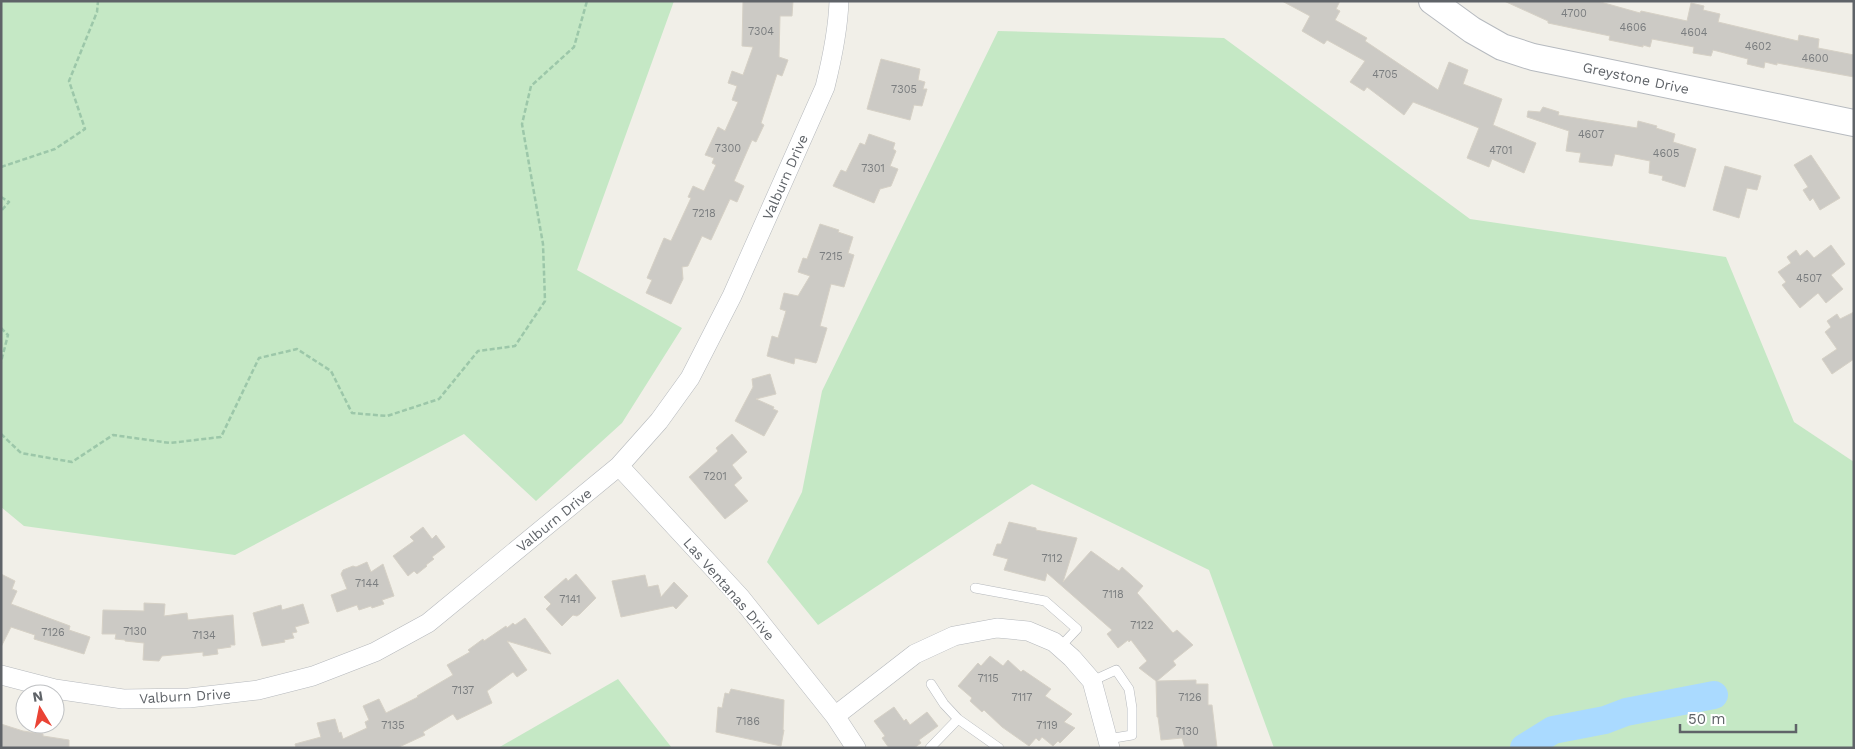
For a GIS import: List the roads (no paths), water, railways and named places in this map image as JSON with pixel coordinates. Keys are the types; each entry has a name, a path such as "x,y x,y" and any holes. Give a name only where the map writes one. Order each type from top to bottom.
{"street":[{"name":"Valburn Drive","path":"1,675 56,689 123,699 189,698 258,690 313,676 375,652 428,623 619,466 659,421 690,378 732,296 826,87 835,43 839,1"},
{"name":"Greystone Drive","path":"1432,1 1472,30 1502,47 1533,56 1854,123"},
{"name":"Las Ventanas Drive","path":"619,466 740,597 835,716 856,748"},
{"path":"835,716 916,654 954,636 998,628 1028,631 1054,642 1072,658 1092,681 1109,744"}],"lane":[{"path":"974,588 1046,602 1077,629 1060,647"},
{"path":"1092,681 1116,670 1129,689 1132,708 1132,735 1109,744"},
{"path":"931,684 944,704 958,719 999,748"},
{"path":"930,748 958,719"}],"waterway":[{"path":"1524,748 1553,730 1605,720 1626,712 1714,695"}]}
